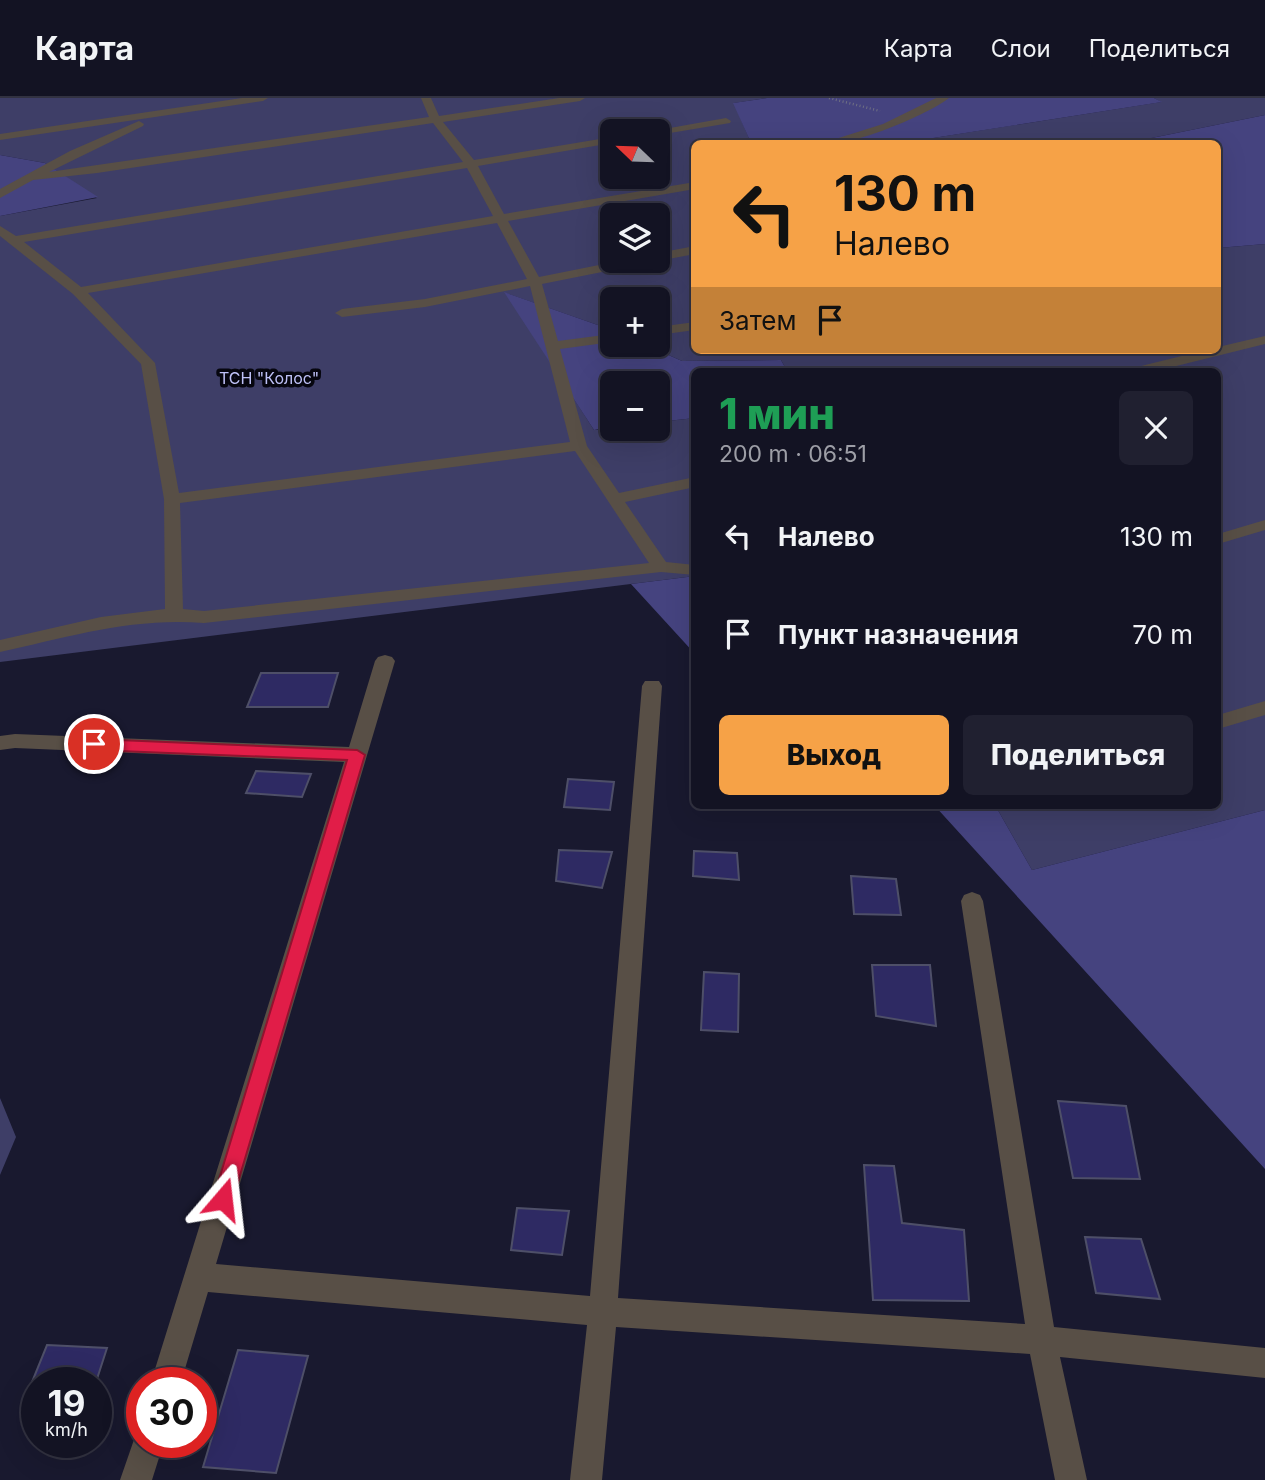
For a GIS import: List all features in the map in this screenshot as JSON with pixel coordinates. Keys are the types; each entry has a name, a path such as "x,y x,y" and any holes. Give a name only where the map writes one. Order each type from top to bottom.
{"street":[{"path":"0,194 74,153 199,98"},
{"path":"0,137 263,98"},
{"path":"426,98 435,118 471,164 533,280 579,446 661,567"},
{"path":"32,177 97,170 580,98"},
{"path":"838,140 905,118 944,98"},
{"path":"670,130 726,121"},
{"path":"16,240 600,142"},
{"path":"78,291 691,186"},
{"path":"0,230 78,291 148,363 172,499 174,613"},
{"path":"670,255 691,251"},
{"path":"342,313 425,303 600,268"},
{"path":"670,329 691,327"},
{"path":"552,346 600,340"},
{"path":"1221,351 1265,340"},
{"path":"1150,368 1208,354"},
{"path":"172,499 579,446"},
{"path":"615,499 691,483"},
{"path":"1221,538 1265,525"},
{"path":"0,646 130,618 174,613 204,617 661,567 691,570"},
{"path":"171,1367 385,661"},
{"path":"586,1480 603,1312 652,685"},
{"path":"1221,721 1265,708"},
{"path":"0,743 15,741 357,755"},
{"path":"972,901 1042,1340 1071,1480"},
{"path":"200,1277 603,1312 1042,1340 1265,1363"},
{"path":"136,1480 143,1458"}],"path":[{"path":"830,98 905,118"}],"green space":[{"name":"ТСН \"Колос\"","path":"0,98 767,98 734,103 750,140 691,140 691,354 1221,354 1221,248 1265,244 1265,810 1032,870 997,809 1221,809 1221,368 785,368 781,360 682,361 670,356 670,287 600,287 600,326 506,293 594,430 600,430 600,441 670,441 670,421 691,418 691,576 0,662 0,216 97,198 45,163 0,155"},
{"path":"1154,98 1265,98 1265,115 1142,140 920,140 1161,102"},
{"path":"0,1098 16,1137 0,1175"}],"shaded area":[{"path":"767,98 1154,98 1162,102 920,140 750,140 733,103"},
{"path":"1265,115 1265,244 1221,248 1221,140 1142,140"},
{"path":"0,155 45,163 98,197 0,216"},
{"path":"504,292 600,326 600,357 670,356 682,361 781,360 785,368 691,368 691,418 670,421 670,371 600,371 600,429 594,430"},
{"path":"691,576 691,650 631,584"},
{"path":"938,809 997,809 1032,870 1265,810 1265,1169"}],"building":[{"path":"261,673 338,673 328,707 247,707"},
{"path":"256,771 311,774 302,797 246,793"},
{"path":"568,779 614,782 610,810 564,807"},
{"path":"559,850 612,852 602,888 556,881"},
{"path":"694,851 737,853 739,880 693,876"},
{"path":"851,876 896,879 901,915 854,914"},
{"path":"872,965 930,965 936,1026 876,1016"},
{"path":"704,972 739,974 738,1032 701,1030"},
{"path":"1058,1101 1126,1106 1140,1179 1073,1178"},
{"path":"864,1165 894,1166 902,1223 964,1230 969,1301 873,1300"},
{"path":"517,1208 569,1211 562,1255 511,1250"},
{"path":"1085,1237 1141,1239 1160,1299 1096,1293"},
{"path":"47,1345 107,1348 101,1367 38,1367"},
{"path":"238,1350 308,1356 276,1473 203,1467 206,1458 217,1458 217,1420"}],"route":[{"path":"94,744 357,755 223,1199"}]}
